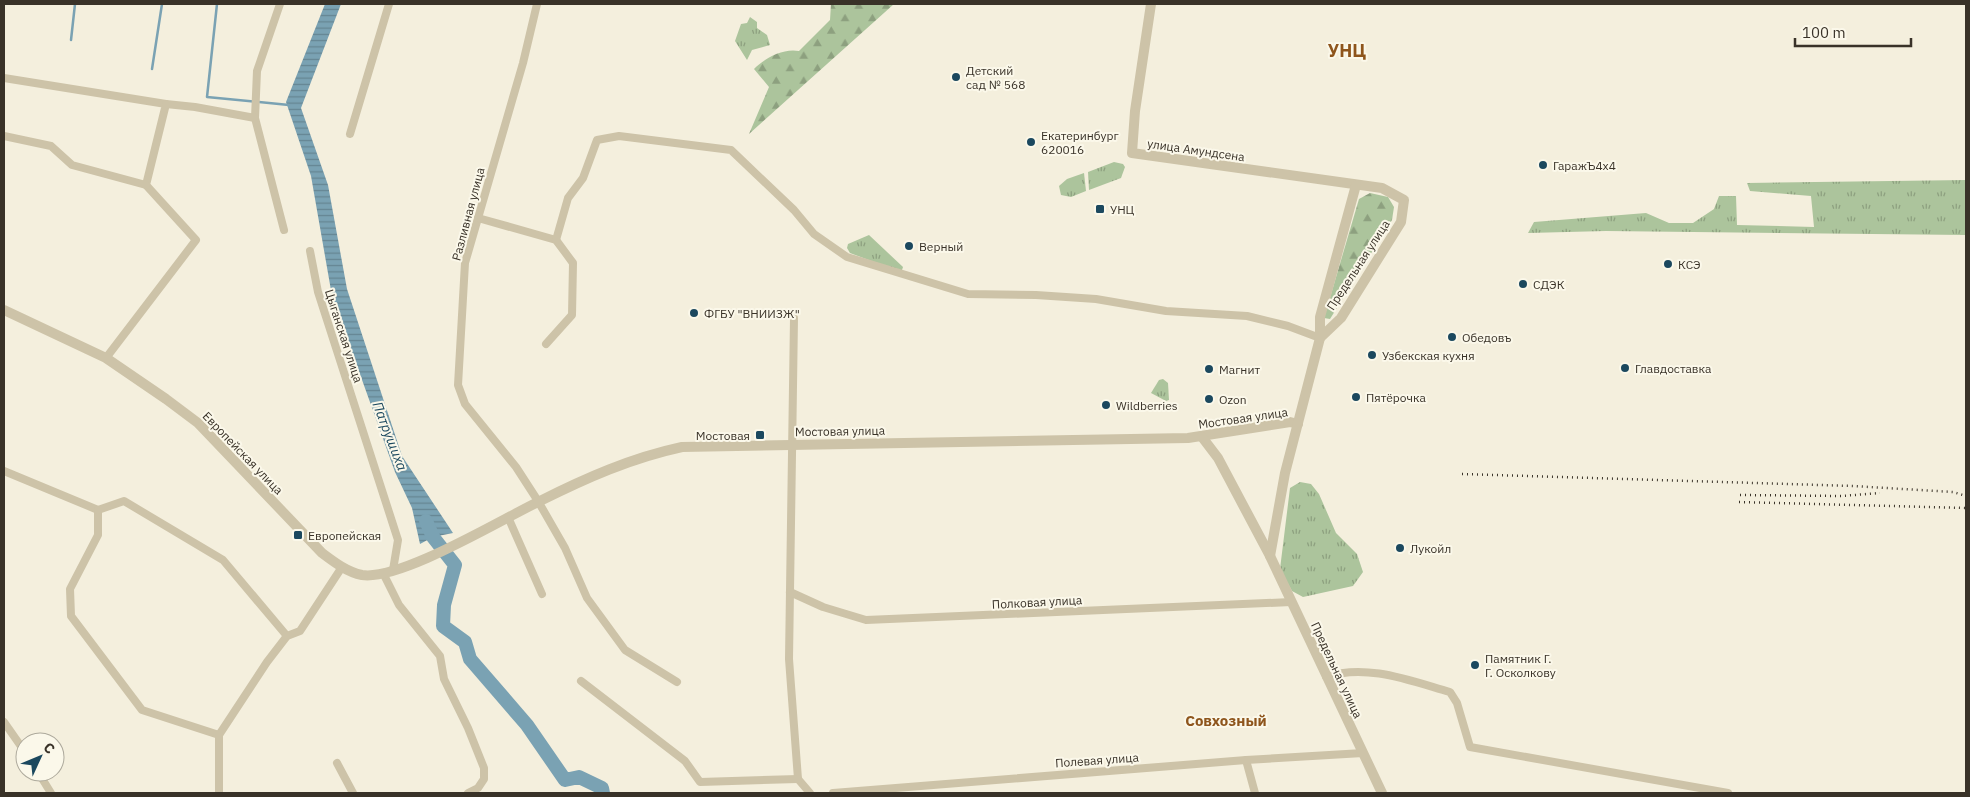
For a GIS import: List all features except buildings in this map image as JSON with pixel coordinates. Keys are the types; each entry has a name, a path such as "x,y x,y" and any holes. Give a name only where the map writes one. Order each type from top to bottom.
{"street":[{"path":"280,4 257,71 255,118 284,230"},
{"path":"350,134 389,4"},
{"name":"Разливная улица","path":"536,4 523,63 465,263 458,385 465,404 516,467 538,501 564,548 587,598 624,650 677,682"},
{"name":"улица Амундсена","path":"1151,4 1135,111 1132,153 1382,188 1404,200"},
{"path":"4,78 166,104 195,106 255,118"},
{"path":"146,185 166,104"},
{"path":"4,136 51,146 72,165 146,185 196,240 106,358"},
{"path":"556,240 568,198 583,178 597,140 619,136 638,138 731,150 794,210 814,234 847,257 886,270 968,294 1045,295 1096,299 1166,311 1246,316 1288,326 1320,338"},
{"name":"Предельная улица","path":"1270,556 1298,424 1320,338 1320,317 1356,185"},
{"name":"Предельная улица","path":"1320,338 1341,318 1401,222 1404,200"},
{"path":"478,218 556,240 573,263 572,315 546,344"},
{"name":"Цыганская улица","path":"310,251 318,292 398,540 388,572"},
{"name":"Европейская улица","path":"4,310 106,358 198,423 300,531 342,567 362,575 388,572 407,566"},
{"path":"794,318 789,659 798,779 810,793"},
{"name":"Мостовая улица","path":"407,566 461,541 538,501 646,455 682,447 1202,437 1290,422 1298,424"},
{"name":"Предельная улица","path":"1202,437 1218,458 1270,556 1382,793"},
{"path":"4,471 98,510 124,501 223,560 288,636"},
{"path":"98,510 98,535 70,589 71,616 142,710 219,735"},
{"path":"508,517 542,594"},
{"path":"219,793 219,735 267,662 288,636 300,630 342,567"},
{"path":"388,572 399,604 440,656 444,679 468,728 484,768 484,779 481,784 478,788 468,793"},
{"name":"Полковая улица","path":"790,592 823,607 866,620 1291,602"},
{"path":"1326,677 1338,673 1371,672 1450,692 1457,703 1470,746 1728,793"},
{"path":"581,681 685,761 700,782 798,779"},
{"path":"4,722 15,738"},
{"name":"Полевая улица","path":"837,793 1246,760 1362,753"},
{"path":"1246,760 1254,793"},
{"path":"337,762 353,793"},
{"path":"44,782 51,793"}],"green space":[{"path":"831,4 894,4 749,134 769,87 754,69 763,61 781,52 799,51 830,20"},
{"path":"750,17 757,22 757,28 767,35 770,45 752,50 747,60 735,41 741,24 747,23"},
{"path":"1114,162 1123,164 1125,167 1121,178 1089,190 1088,172"},
{"path":"1084,173 1086,191 1071,197 1061,195 1059,186 1067,179"},
{"path":"1966,180 1966,235 1606,231 1528,233 1534,222 1646,213 1669,223 1693,223 1714,209 1719,196 1736,196 1737,225 1814,227 1811,196 1750,191 1747,183"},
{"path":"1370,193 1388,197 1394,207 1392,220 1330,319 1324,318 1359,199"},
{"path":"869,235 903,267 902,270 898,271 850,253 847,248 848,244"},
{"path":"1163,379 1168,383 1169,400 1166,401 1151,393 1159,380"},
{"path":"1300,482 1311,484 1319,494 1336,533 1357,554 1363,572 1353,586 1303,597 1292,591 1280,569 1290,488"}],"water":[{"path":"325,4 341,4 301,108 328,185 347,289 402,456 453,533 433,537 420,544 412,508 395,472 332,296 311,176 286,102"}],"waterway":[{"path":"71,40 75,4"},
{"path":"152,69 162,4"},
{"path":"217,4 207,97 289,105"},
{"name":"Патрушиха","path":"426,521 433,537 455,565 444,605 443,626 465,642 470,659 527,725 565,780 579,777 602,788 603,793"}],"railway":[{"path":"1462,474 1853,486 1953,492 1966,496"},
{"path":"1740,495 1842,496 1880,493"},
{"path":"1739,502 1966,508"}],"place":[{"name":"Детский сад № 568","path":"956,77"},
{"name":"Екатеринбург 620016","path":"1031,142"},
{"name":"ГаражЪ4х4","path":"1543,165"},
{"name":"УНЦ","path":"1100,209"},
{"name":"Верный","path":"909,246"},
{"name":"КСЭ","path":"1668,264"},
{"name":"СДЭК","path":"1523,284"},
{"name":"ФГБУ \"ВНИИЗЖ\"","path":"694,313"},
{"name":"Обедовъ","path":"1452,337"},
{"name":"Узбекская кухня","path":"1372,355"},
{"name":"Главдоставка","path":"1625,368"},
{"name":"Магнит","path":"1209,369"},
{"name":"Пятёрочка","path":"1356,397"},
{"name":"Ozon","path":"1209,399"},
{"name":"Wildberries","path":"1106,405"},
{"name":"Мостовая","path":"760,435"},
{"name":"Европейская","path":"298,535"},
{"name":"Лукойл","path":"1400,548"},
{"name":"Памятник Г. Г. Осколкову","path":"1475,665"}],"district":[{"name":"УНЦ","path":"1347,50"},
{"name":"Совхозный","path":"1226,720"}]}
